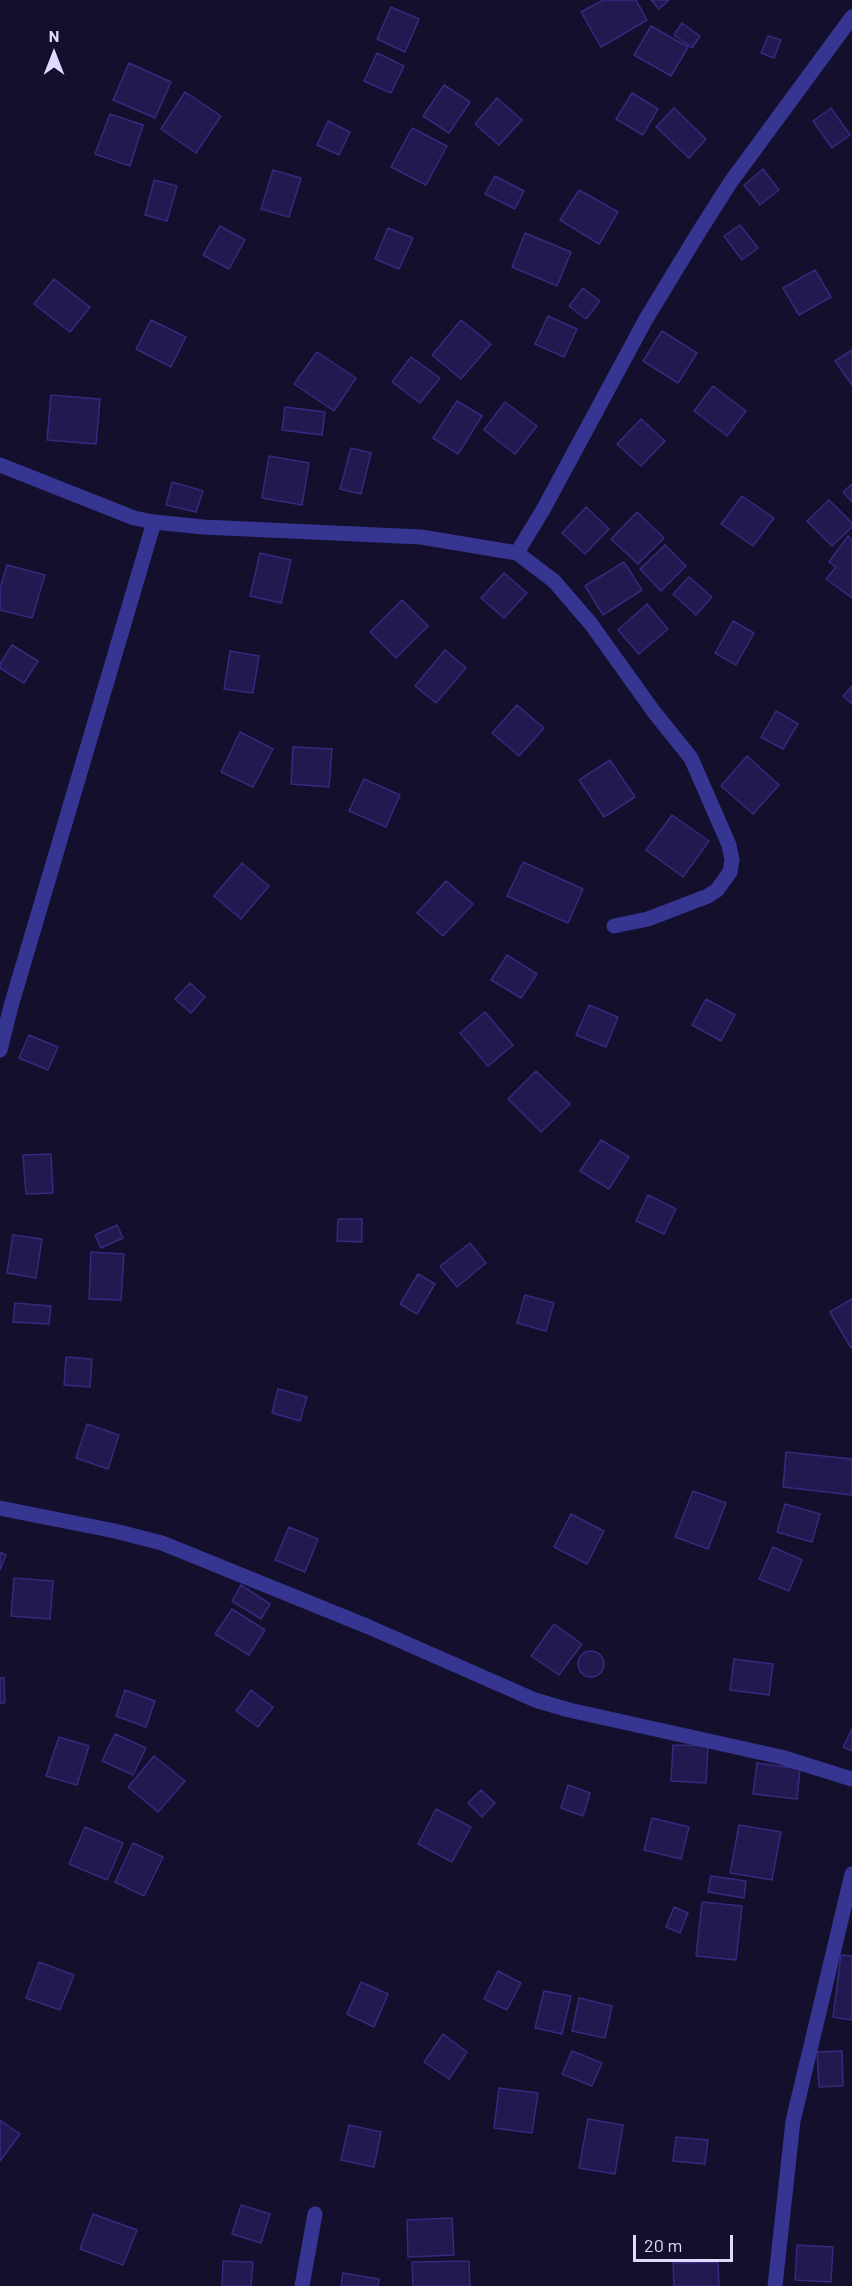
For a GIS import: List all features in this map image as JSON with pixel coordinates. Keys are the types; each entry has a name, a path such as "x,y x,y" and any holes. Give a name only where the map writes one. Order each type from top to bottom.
{"street":[{"path":"518,553 646,319 730,183 852,17"},
{"path":"0,465 134,518 154,522 203,527 422,537 518,553 554,581 591,624 654,712 691,758 729,845 732,860 730,872 717,890 708,896 648,919 614,926"},
{"path":"0,1050 154,522"},
{"path":"0,1508 115,1531 162,1544 369,1627 535,1700 569,1710 781,1757 852,1779"},
{"path":"775,2286 793,2121 852,1874"},
{"path":"302,2286 315,2214"}],"building":[{"path":"603,0 636,0 647,20 601,47 581,12"},
{"path":"651,0 669,0 659,9"},
{"path":"391,7 419,19 405,52 377,39"},
{"path":"682,23 700,36 692,48 674,35"},
{"path":"651,26 688,47 671,76 634,55"},
{"path":"768,36 781,40 774,58 761,53"},
{"path":"377,53 404,66 391,93 364,81"},
{"path":"129,63 171,82 155,118 113,100"},
{"path":"444,85 470,102 449,133 423,116"},
{"path":"185,92 221,116 196,153 161,129"},
{"path":"632,93 658,109 643,135 616,119"},
{"path":"497,98 522,120 499,145 475,124"},
{"path":"674,108 706,139 689,158 656,127"},
{"path":"831,108 850,135 832,148 813,121"},
{"path":"110,114 143,125 130,166 95,154"},
{"path":"328,121 350,132 339,155 317,145"},
{"path":"412,128 447,146 426,185 391,167"},
{"path":"763,169 779,190 760,205 744,185"},
{"path":"273,170 301,178 289,217 261,209"},
{"path":"495,176 524,191 515,209 485,194"},
{"path":"154,180 177,186 167,221 145,215"},
{"path":"579,190 618,212 599,244 560,220"},
{"path":"740,225 758,248 742,260 724,236"},
{"path":"220,226 245,240 229,269 203,255"},
{"path":"388,228 413,238 399,269 375,259"},
{"path":"525,233 571,252 557,286 512,267"},
{"path":"815,270 831,297 799,315 783,288"},
{"path":"54,279 90,307 70,332 34,304"},
{"path":"583,288 600,301 586,319 569,306"},
{"path":"548,316 577,329 564,357 535,344"},
{"path":"151,320 186,337 171,367 136,349"},
{"path":"461,320 491,344 461,379 432,355"},
{"path":"662,331 697,353 678,383 643,361"},
{"path":"852,350 852,385 835,361"},
{"path":"317,352 356,378 334,411 294,384"},
{"path":"411,357 440,378 420,403 392,382"},
{"path":"713,386 746,411 727,436 694,411"},
{"path":"51,395 100,399 96,444 47,440"},
{"path":"457,401 482,416 458,454 433,438"},
{"path":"505,402 537,426 515,454 484,430"},
{"path":"285,407 325,412 322,435 282,430"},
{"path":"641,419 665,441 641,466 617,444"},
{"path":"351,448 371,453 361,494 340,489"},
{"path":"269,456 309,463 302,505 262,498"},
{"path":"172,482 203,491 196,512 166,505"},
{"path":"852,484 852,502 843,492"},
{"path":"742,496 774,518 753,546 721,524"},
{"path":"829,500 852,523 852,527 832,546 807,521"},
{"path":"586,507 609,529 585,554 562,533"},
{"path":"637,512 664,538 638,564 611,539"},
{"path":"848,536 852,540 852,598 826,579 836,567 829,562"},
{"path":"665,545 686,566 661,591 640,569"},
{"path":"260,553 291,560 281,603 250,596"},
{"path":"624,562 642,590 603,615 585,586"},
{"path":"7,565 45,575 32,618 0,610 0,588"},
{"path":"504,573 527,593 504,618 481,598"},
{"path":"689,577 712,597 696,615 673,594"},
{"path":"402,600 428,626 396,658 370,632"},
{"path":"647,604 668,629 639,654 618,630"},
{"path":"733,621 754,633 736,665 715,653"},
{"path":"12,645 38,661 24,683 0,668 0,664"},
{"path":"445,650 466,668 436,703 415,686"},
{"path":"230,651 259,656 253,693 224,689"},
{"path":"852,686 852,704 843,696"},
{"path":"517,705 544,728 519,756 492,733"},
{"path":"776,711 798,724 783,749 761,737"},
{"path":"240,732 273,749 253,787 221,772"},
{"path":"293,747 332,749 329,787 291,784"},
{"path":"747,756 779,785 753,814 721,786"},
{"path":"610,760 635,797 604,817 579,780"},
{"path":"364,779 400,795 386,827 349,811"},
{"path":"672,815 709,841 683,877 646,850"},
{"path":"523,862 583,889 568,923 507,896"},
{"path":"242,863 269,886 241,919 214,896"},
{"path":"446,881 473,904 443,936 417,913"},
{"path":"507,955 537,974 521,998 491,980"},
{"path":"190,983 205,997 191,1013 175,999"},
{"path":"706,999 735,1015 721,1041 692,1025"},
{"path":"589,1005 618,1017 606,1047 576,1035"},
{"path":"485,1012 513,1045 488,1066 460,1033"},
{"path":"29,1035 58,1047 48,1070 19,1058"},
{"path":"536,1071 570,1104 541,1132 508,1099"},
{"path":"601,1140 629,1157 609,1189 580,1171"},
{"path":"51,1154 53,1193 26,1194 23,1155"},
{"path":"648,1195 676,1209 664,1234 636,1221"},
{"path":"338,1219 362,1219 362,1242 337,1241"},
{"path":"117,1225 123,1238 101,1248 95,1235"},
{"path":"13,1235 42,1239 36,1278 7,1273"},
{"path":"470,1243 486,1263 457,1287 440,1266"},
{"path":"91,1252 124,1254 121,1300 89,1299"},
{"path":"418,1274 435,1284 417,1314 400,1304"},
{"path":"525,1295 554,1303 546,1331 517,1323"},
{"path":"852,1299 852,1347 851,1348 830,1312"},
{"path":"15,1303 51,1306 49,1324 13,1322"},
{"path":"66,1357 92,1359 90,1387 64,1385"},
{"path":"278,1389 307,1397 300,1421 272,1413"},
{"path":"87,1424 119,1435 108,1469 76,1458"},
{"path":"786,1452 852,1459 852,1495 783,1487"},
{"path":"693,1491 726,1503 708,1549 675,1537"},
{"path":"785,1504 820,1514 812,1542 777,1532"},
{"path":"571,1514 604,1531 587,1564 554,1547"},
{"path":"289,1527 318,1539 305,1572 275,1560"},
{"path":"773,1547 802,1560 789,1591 759,1579"},
{"path":"0,1552 6,1555 0,1570"},
{"path":"14,1578 53,1581 50,1619 11,1616"},
{"path":"241,1585 270,1604 261,1619 232,1601"},
{"path":"232,1609 265,1630 249,1655 215,1634"},
{"path":"554,1624 582,1644 559,1675 531,1656"},
{"path":"591,1651 600,1655 604,1664 600,1673 591,1677 582,1673 578,1664 582,1655"},
{"path":"734,1659 773,1664 769,1695 730,1690"},
{"path":"0,1678 4,1678 5,1703 0,1703"},
{"path":"125,1690 155,1701 146,1727 116,1716"},
{"path":"251,1690 273,1707 258,1727 236,1711"},
{"path":"852,1729 852,1751 843,1747"},
{"path":"115,1734 146,1748 133,1775 102,1761"},
{"path":"59,1737 89,1746 77,1785 46,1776"},
{"path":"673,1745 708,1746 706,1783 671,1781"},
{"path":"154,1756 185,1781 158,1812 128,1787"},
{"path":"757,1763 800,1769 797,1799 753,1794"},
{"path":"568,1785 590,1793 583,1816 561,1808"},
{"path":"481,1790 495,1803 482,1817 468,1803"},
{"path":"436,1809 471,1827 452,1862 418,1844"},
{"path":"652,1818 689,1827 681,1859 644,1850"},
{"path":"739,1825 781,1832 772,1880 730,1873"},
{"path":"85,1827 123,1843 107,1880 69,1864"},
{"path":"133,1843 163,1857 144,1896 115,1882"},
{"path":"711,1876 746,1881 744,1898 708,1892"},
{"path":"702,1902 742,1906 736,1960 696,1956"},
{"path":"674,1907 688,1913 680,1933 666,1927"},
{"path":"841,1955 852,1956 852,2020 833,2017"},
{"path":"39,1962 74,1975 60,2010 26,1998"},
{"path":"498,1971 521,1983 507,2010 484,1999"},
{"path":"361,1982 388,1994 374,2027 347,2014"},
{"path":"544,1991 571,1996 562,2034 535,2028"},
{"path":"579,1998 612,2006 605,2038 572,2031"},
{"path":"443,2034 467,2052 449,2079 424,2062"},
{"path":"572,2051 602,2063 592,2086 562,2074"},
{"path":"842,2051 843,2086 819,2087 817,2052"},
{"path":"499,2088 538,2093 532,2133 494,2128"},
{"path":"588,2119 623,2125 615,2174 579,2168"},
{"path":"0,2120 20,2134 0,2161"},
{"path":"349,2125 381,2132 374,2167 341,2160"},
{"path":"676,2137 708,2140 705,2164 673,2161"},
{"path":"241,2205 270,2214 261,2243 232,2234"},
{"path":"93,2214 137,2230 123,2265 80,2249"},
{"path":"452,2218 454,2255 408,2257 407,2220"},
{"path":"797,2245 833,2247 831,2282 795,2280"},
{"path":"223,2261 253,2262 251,2286 222,2286"},
{"path":"469,2261 470,2286 413,2286 412,2262"},
{"path":"718,2262 719,2286 674,2286 673,2263"},
{"path":"343,2273 379,2279 378,2286 341,2286"}]}
